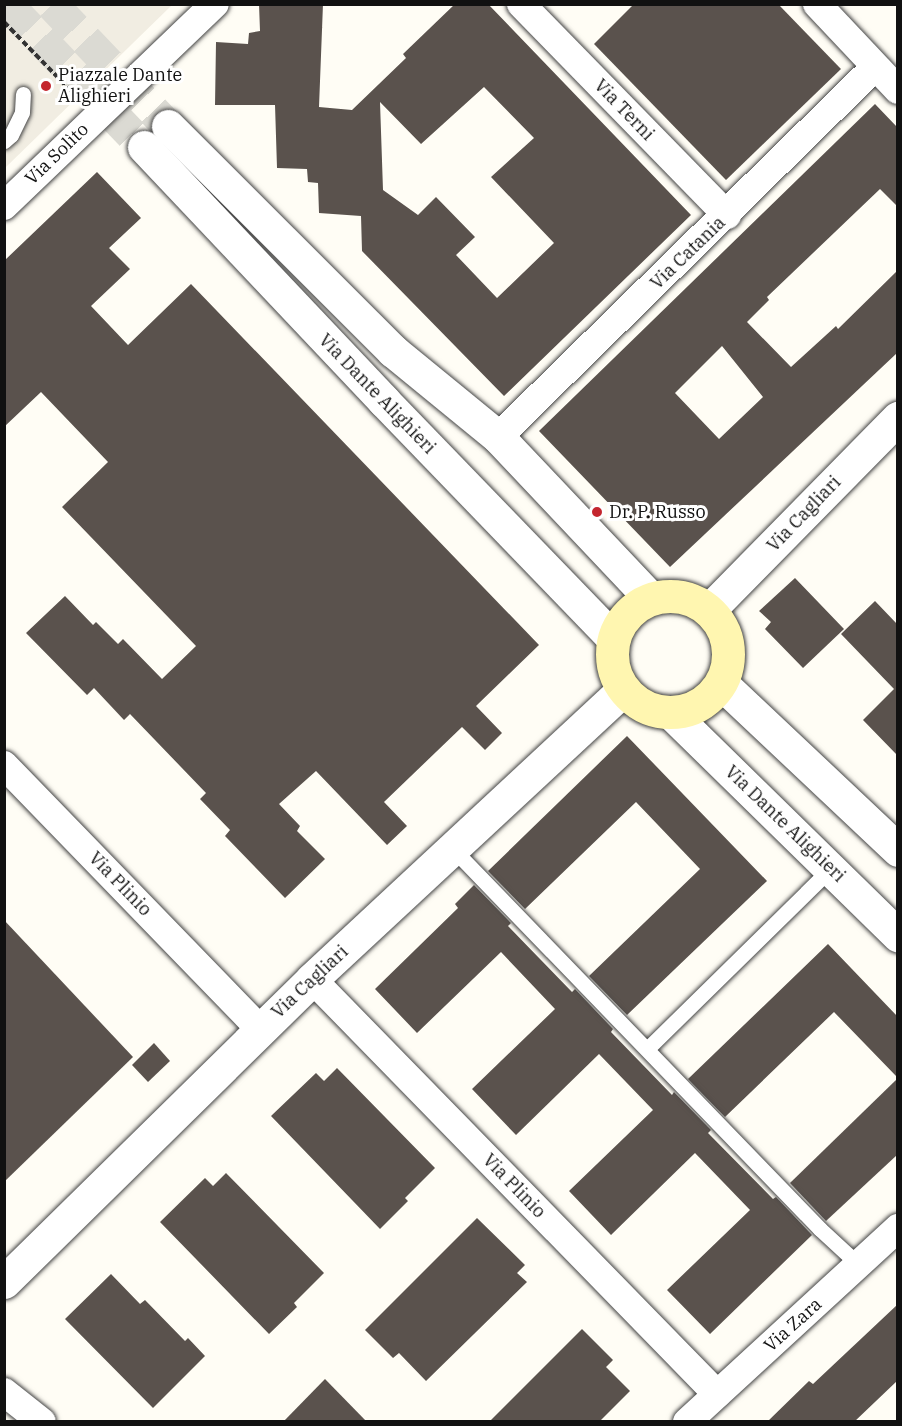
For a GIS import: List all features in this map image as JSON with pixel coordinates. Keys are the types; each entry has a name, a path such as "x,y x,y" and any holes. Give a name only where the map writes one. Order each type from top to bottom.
{"main road":[{"path":"668,595 686,597 710,609 726,632 730,658 722,684 701,705 671,713 644,707 623,690 612,665 613,638 621,621 634,608 650,598 668,595"}],"street":[{"name":"Via Solìto","path":"4,206 215,4"},
{"name":"Via Terni","path":"521,4 727,215"},
{"path":"817,4 897,90"},
{"name":"Via Catania","path":"498,436 727,215 875,67"},
{"path":"168,126 393,351 498,436 650,598"},
{"name":"Via Dante Alighieri","path":"144,147 384,401 613,638"},
{"name":"Via Cagliari","path":"710,609 897,418"},
{"path":"722,684 897,850"},
{"name":"Via Cagliari","path":"4,1282 312,979 623,690"},
{"name":"Via Dante Alighieri","path":"671,713 897,935"},
{"name":"Via Plinio","path":"4,765 260,1029"},
{"name":"Via Plinio","path":"312,979 717,1394"},
{"name":"Via Zara","path":"687,1422 897,1228"},
{"path":"4,1392 42,1422"}],"lane":[{"path":"4,141 11,135 22,112 23,94"},
{"path":"453,849 820,1229 859,1265"},
{"path":"647,1049 831,868"}],"path":[{"path":"4,22 96,117"}],"shaded area":[{"name":"Piazzale Dante Alighieri","path":"5,5 172,5 5,168"}],"building":[{"path":"259,4 323,4 319,107 352,110 406,58 403,54 455,4 488,4 691,215 504,396 362,251 361,216 319,213 318,183 308,182 307,169 277,168 275,105 215,105 216,42 248,44 249,33 260,31","holes":["484,87 534,138 491,177 554,243 497,298 456,255 475,237 436,197 418,215 383,190 380,102 421,144"]},
{"path":"634,4 778,4 841,69 726,180 594,44"},
{"path":"875,104 897,127 897,206 880,189 767,297 769,300 747,322 791,367 836,326 838,329 897,271 897,353 670,567 539,431","holes":["722,346 763,397 719,439 675,393"]},
{"path":"97,172 141,218 109,248 130,269 91,306 128,345 191,284 539,645 476,706 502,733 485,750 462,727 384,802 407,826 387,845 316,771 279,804 300,826 297,831 325,859 285,898 225,836 230,830 200,799 206,793 130,714 124,720 94,688 87,695 26,633 65,596 93,625 96,622 118,644 123,639 162,679 196,646 62,507 108,462 41,392 4,427 4,261"},
{"path":"795,578 844,629 803,668 765,629 771,622 759,611"},
{"path":"875,601 897,624 897,755 863,720 894,689 841,634"},
{"path":"627,736 767,881 627,1015 589,976 700,869 636,802 525,909 488,871"},
{"path":"474,885 511,923 508,926 572,992 575,989 613,1029 611,1032 672,1095 674,1092 711,1130 708,1133 773,1199 776,1197 812,1235 710,1334 667,1290 750,1210 695,1153 611,1235 569,1191 653,1110 599,1054 516,1135 472,1089 555,1009 501,952 417,1033 375,989 458,908 455,904"},
{"path":"4,920 133,1057 4,1182"},
{"path":"828,944 897,1016 897,1077 834,1012 725,1117 688,1079"},
{"path":"154,1043 170,1061 148,1082 132,1065"},
{"path":"337,1068 435,1168 405,1198 408,1201 380,1229 271,1116 316,1073 324,1081"},
{"path":"897,1079 897,1155 826,1221 790,1183"},
{"path":"226,1173 324,1273 294,1303 297,1307 269,1334 160,1222 205,1178 213,1186"},
{"path":"477,1218 525,1265 517,1273 527,1282 426,1381 399,1353 393,1358 365,1330"},
{"path":"111,1274 140,1304 145,1300 185,1341 188,1338 205,1356 153,1408 65,1319"},
{"path":"897,1305 897,1381 854,1422 767,1422 809,1381 813,1384"},
{"path":"582,1329 613,1360 606,1367 630,1391 599,1422 489,1422"},
{"path":"325,1379 367,1422 283,1422"}],"tunnel":[{"path":"7,4 144,147"},
{"path":"52,4 168,126"}],"place":[{"name":"Piazzale Dante Alighieri","path":"46,86"},
{"name":"Dr. P. Russo","path":"597,512"}]}
